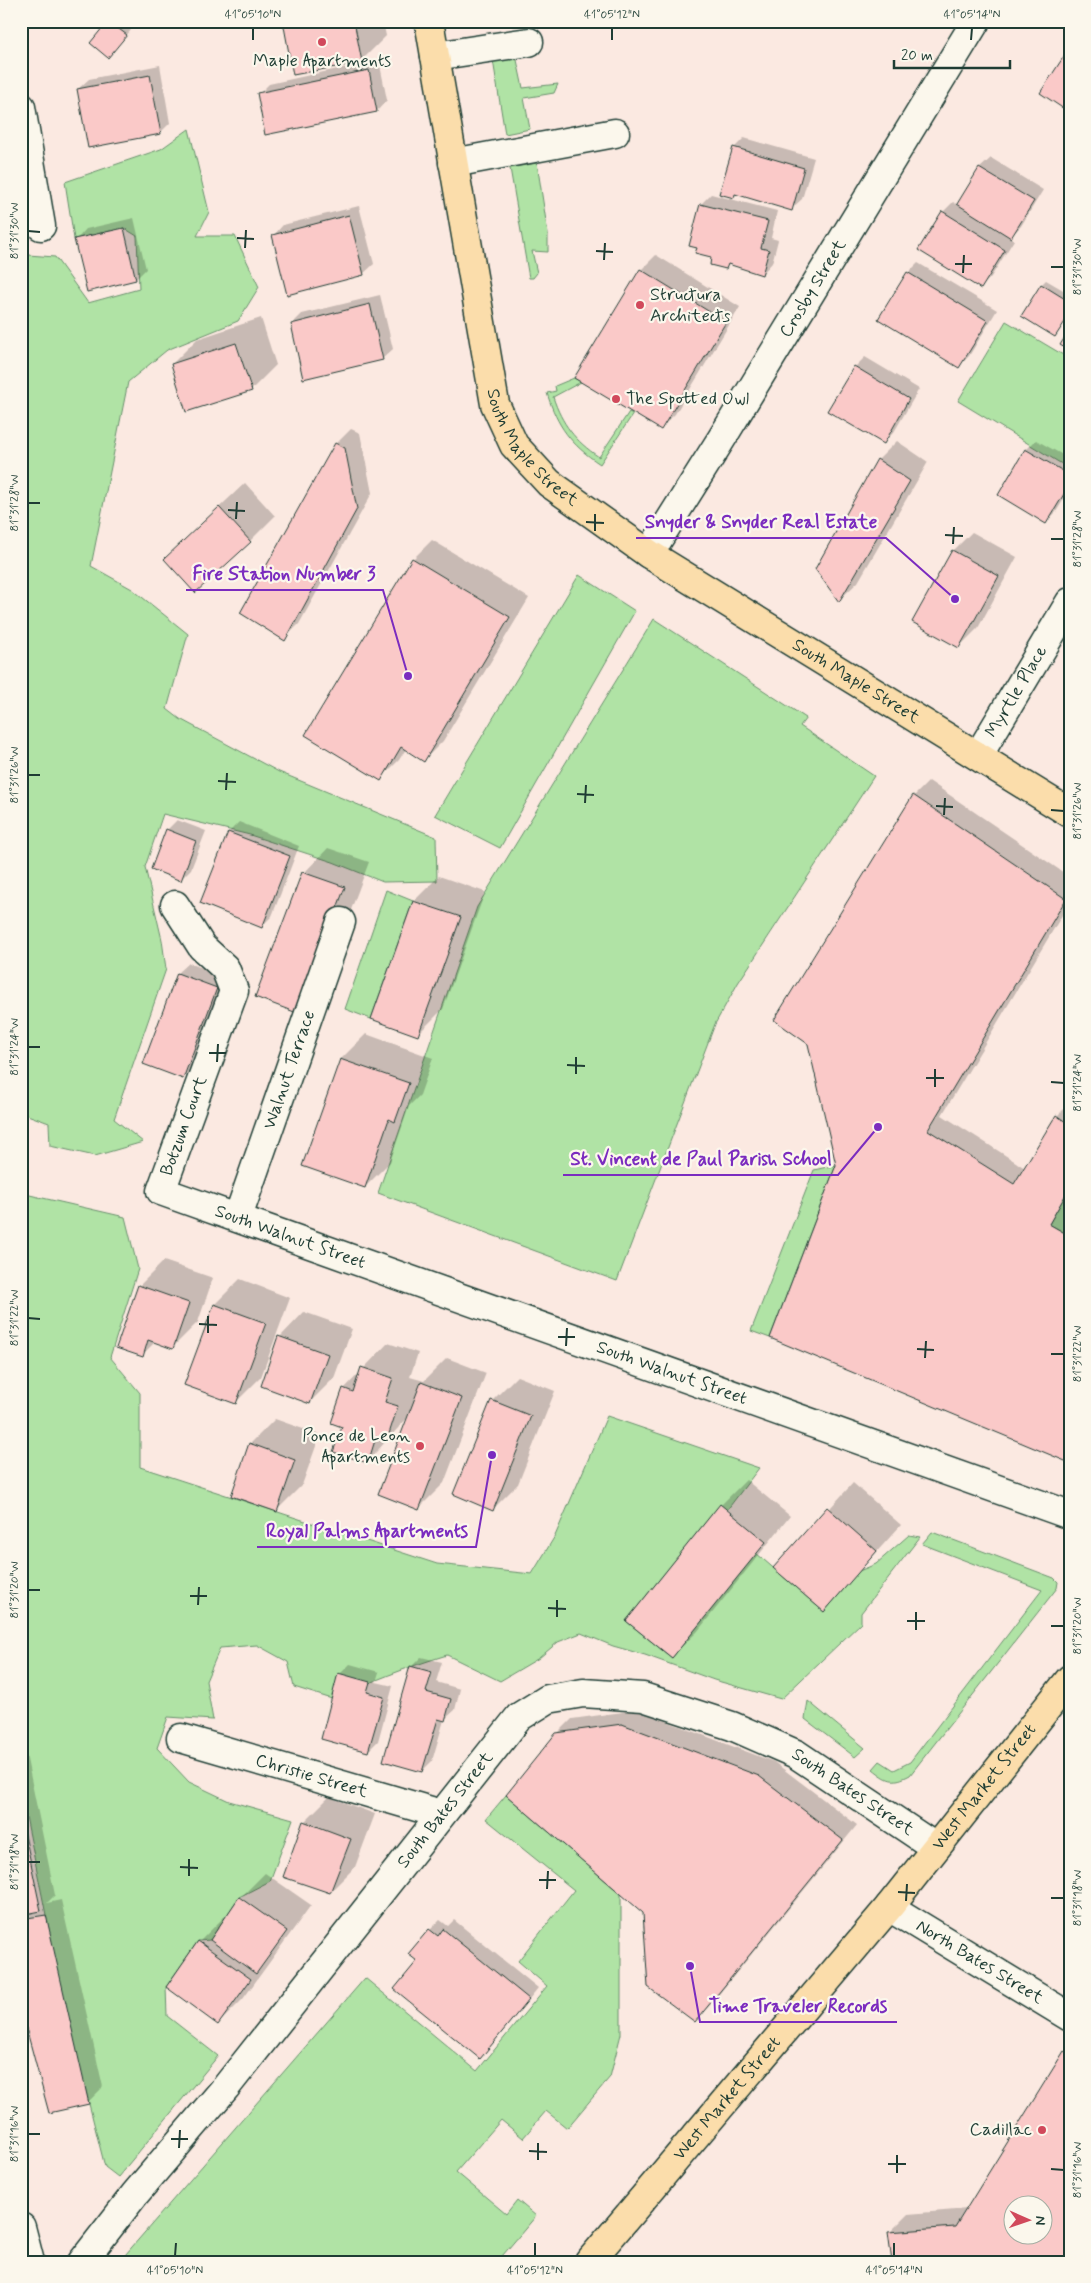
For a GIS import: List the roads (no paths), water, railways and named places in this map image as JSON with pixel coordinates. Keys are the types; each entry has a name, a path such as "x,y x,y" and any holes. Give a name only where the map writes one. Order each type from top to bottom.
{"main road":[{"name":"South Maple Street","path":"429,21 495,404 514,445 549,483 649,554 1070,813"},
{"name":"West Market Street","path":"589,2262 889,1907 1070,1679"}],"street":[{"name":"Crosby Street","path":"649,554 722,438 976,21"},
{"path":"435,56 529,42"},
{"path":"21,107 41,226"},
{"path":"453,163 615,133"},
{"name":"Myrtle Place","path":"978,756 1070,602"},
{"name":"Botzum Court","path":"161,1191 234,991 225,968 202,947 175,905"},
{"name":"Walnut Terrace","path":"238,1217 341,922"},
{"name":"South Walnut Street","path":"161,1191 1070,1515"},
{"name":"South Bates Street","path":"82,2262 135,2194 226,2087 519,1717 548,1699 584,1693 644,1697 714,1720 796,1754 935,1847"},
{"name":"Christie Street","path":"181,1738 442,1814"},
{"name":"North Bates Street","path":"889,1907 1070,2018"},
{"path":"21,2227 30,2262"}],"place":[{"name":"Maple Apartments","path":"322,42"},
{"name":"Structura Architects","path":"640,305"},
{"name":"The Spotted Owl","path":"616,399"},
{"name":"Snyder & Snyder Real Estate","path":"955,599"},
{"name":"Fire Station Number 3","path":"408,676"},
{"name":"St. Vincent de Paul Parish School","path":"878,1127"},
{"name":"Ponce de Leon Apartments","path":"420,1446"},
{"name":"Royal Palms Apartments","path":"492,1455"},
{"name":"Time Traveler Records","path":"690,1966"},
{"name":"Cadillac","path":"1042,2130"}]}
